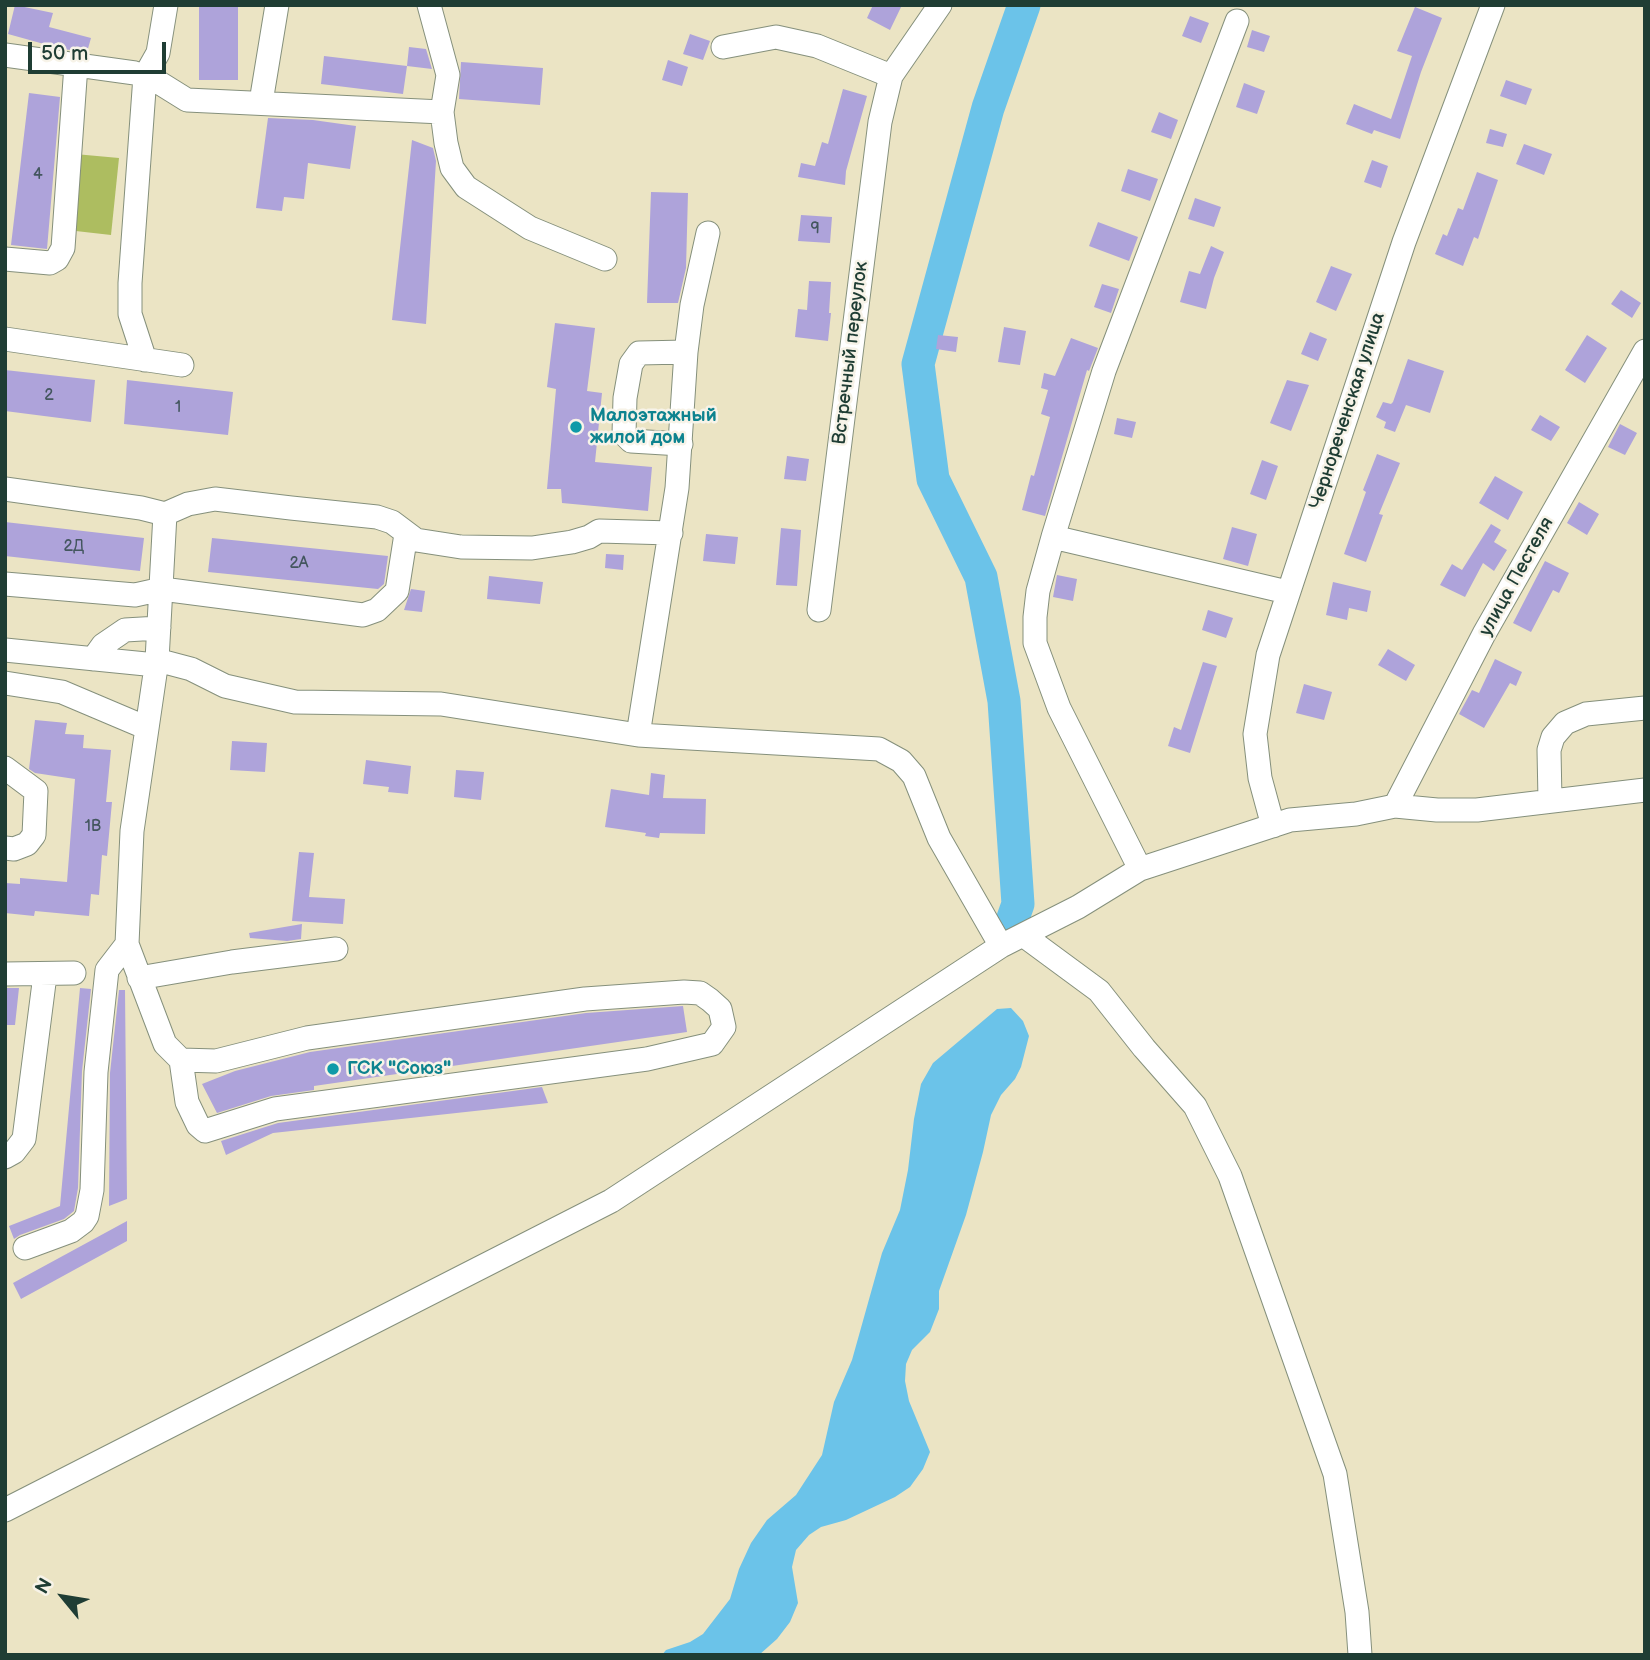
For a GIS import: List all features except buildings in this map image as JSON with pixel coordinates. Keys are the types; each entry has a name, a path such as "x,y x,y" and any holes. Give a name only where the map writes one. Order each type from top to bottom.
{"street":[{"path":"145,360 130,314 145,76 158,53 166,5"},
{"path":"261,102 278,5"},
{"path":"429,5 448,75 442,112 452,168 466,187 530,228 605,259"},
{"path":"723,47 776,37 817,46 889,86 940,5"},
{"name":"Чернореченская улица","path":"1273,826 1261,778 1255,734 1268,655 1404,242 1493,5"},
{"path":"1140,869 1059,708 1035,643 1035,617 1038,592 1053,537 1104,370 1237,21"},
{"path":"5,55 145,76 187,100 442,112"},
{"path":"5,259 50,263 57,259 64,248 76,65"},
{"name":"Встречный переулок","path":"819,610 880,122 889,86"},
{"path":"638,735 671,533 692,305 708,233"},
{"path":"5,340 182,365"},
{"name":"улица Пестеля","path":"1395,806 1484,634 1645,351"},
{"path":"681,444 631,441 624,434 625,398 631,364 639,353 687,352"},
{"path":"5,489 141,508 164,514 188,504 215,499 377,517 392,522 405,534 429,544 532,548 572,542 599,531 671,533"},
{"path":"164,514 157,662 132,831 127,944 165,1044 181,1060 187,1102 198,1125 205,1130 275,1109 647,1059 712,1044 724,1027 720,1009 710,1000 700,993 684,992 585,999 307,1038 216,1061 181,1060"},
{"path":"5,584 135,594 162,589 363,615 377,610 397,591 405,534"},
{"path":"1053,537 1287,593"},
{"path":"93,659 103,645 125,630 159,628"},
{"path":"5,650 157,662 191,669 225,686 295,702 441,704 638,735 879,749 901,761 914,776 939,838 1001,946"},
{"path":"5,683 62,692 147,728"},
{"path":"1550,800 1549,750 1553,737 1565,723 1586,714 1645,708"},
{"path":"5,768 36,791 34,835 27,844 14,849 5,848"},
{"path":"5,1510 611,1201 1001,946 1078,908 1140,869 1290,820 1356,814 1395,806 1477,810 1645,790"},
{"path":"1023,935 1099,991 1195,1106 1230,1176 1335,1474 1357,1612 1360,1655"},
{"path":"25,1248 71,1231 87,1216 92,1190 98,1040 107,970 127,944"},
{"path":"139,978 232,962 336,949"},
{"path":"5,974 74,973"},
{"path":"5,1157 14,1152 24,1139 45,975"}],"green space":[{"path":"75,154 119,158 111,235 67,230"}],"water":[{"path":"1011,1008 1023,1021 1029,1036 1021,1067 1001,1095 991,1115 966,1215 939,1291 939,1309 930,1332 912,1350 906,1364 905,1381 909,1401 930,1452 923,1469 910,1487 895,1497 846,1520 821,1527 809,1535 796,1550 792,1567 798,1603 790,1622 777,1639 759,1655 662,1655 666,1650 690,1642 703,1634 730,1599 739,1569 751,1543 767,1520 796,1495 822,1455 834,1402 852,1360 882,1253 900,1210 921,1084 933,1063 997,1009"}],"waterway":[{"path":"1013,918 1018,904 1004,701 981,577 933,479 918,364 988,108 1024,5"}],"place":[{"name":"Малоэтажный жилой дом","path":"576,427"},
{"name":"ГСК \"Союз\"","path":"333,1069"}]}
